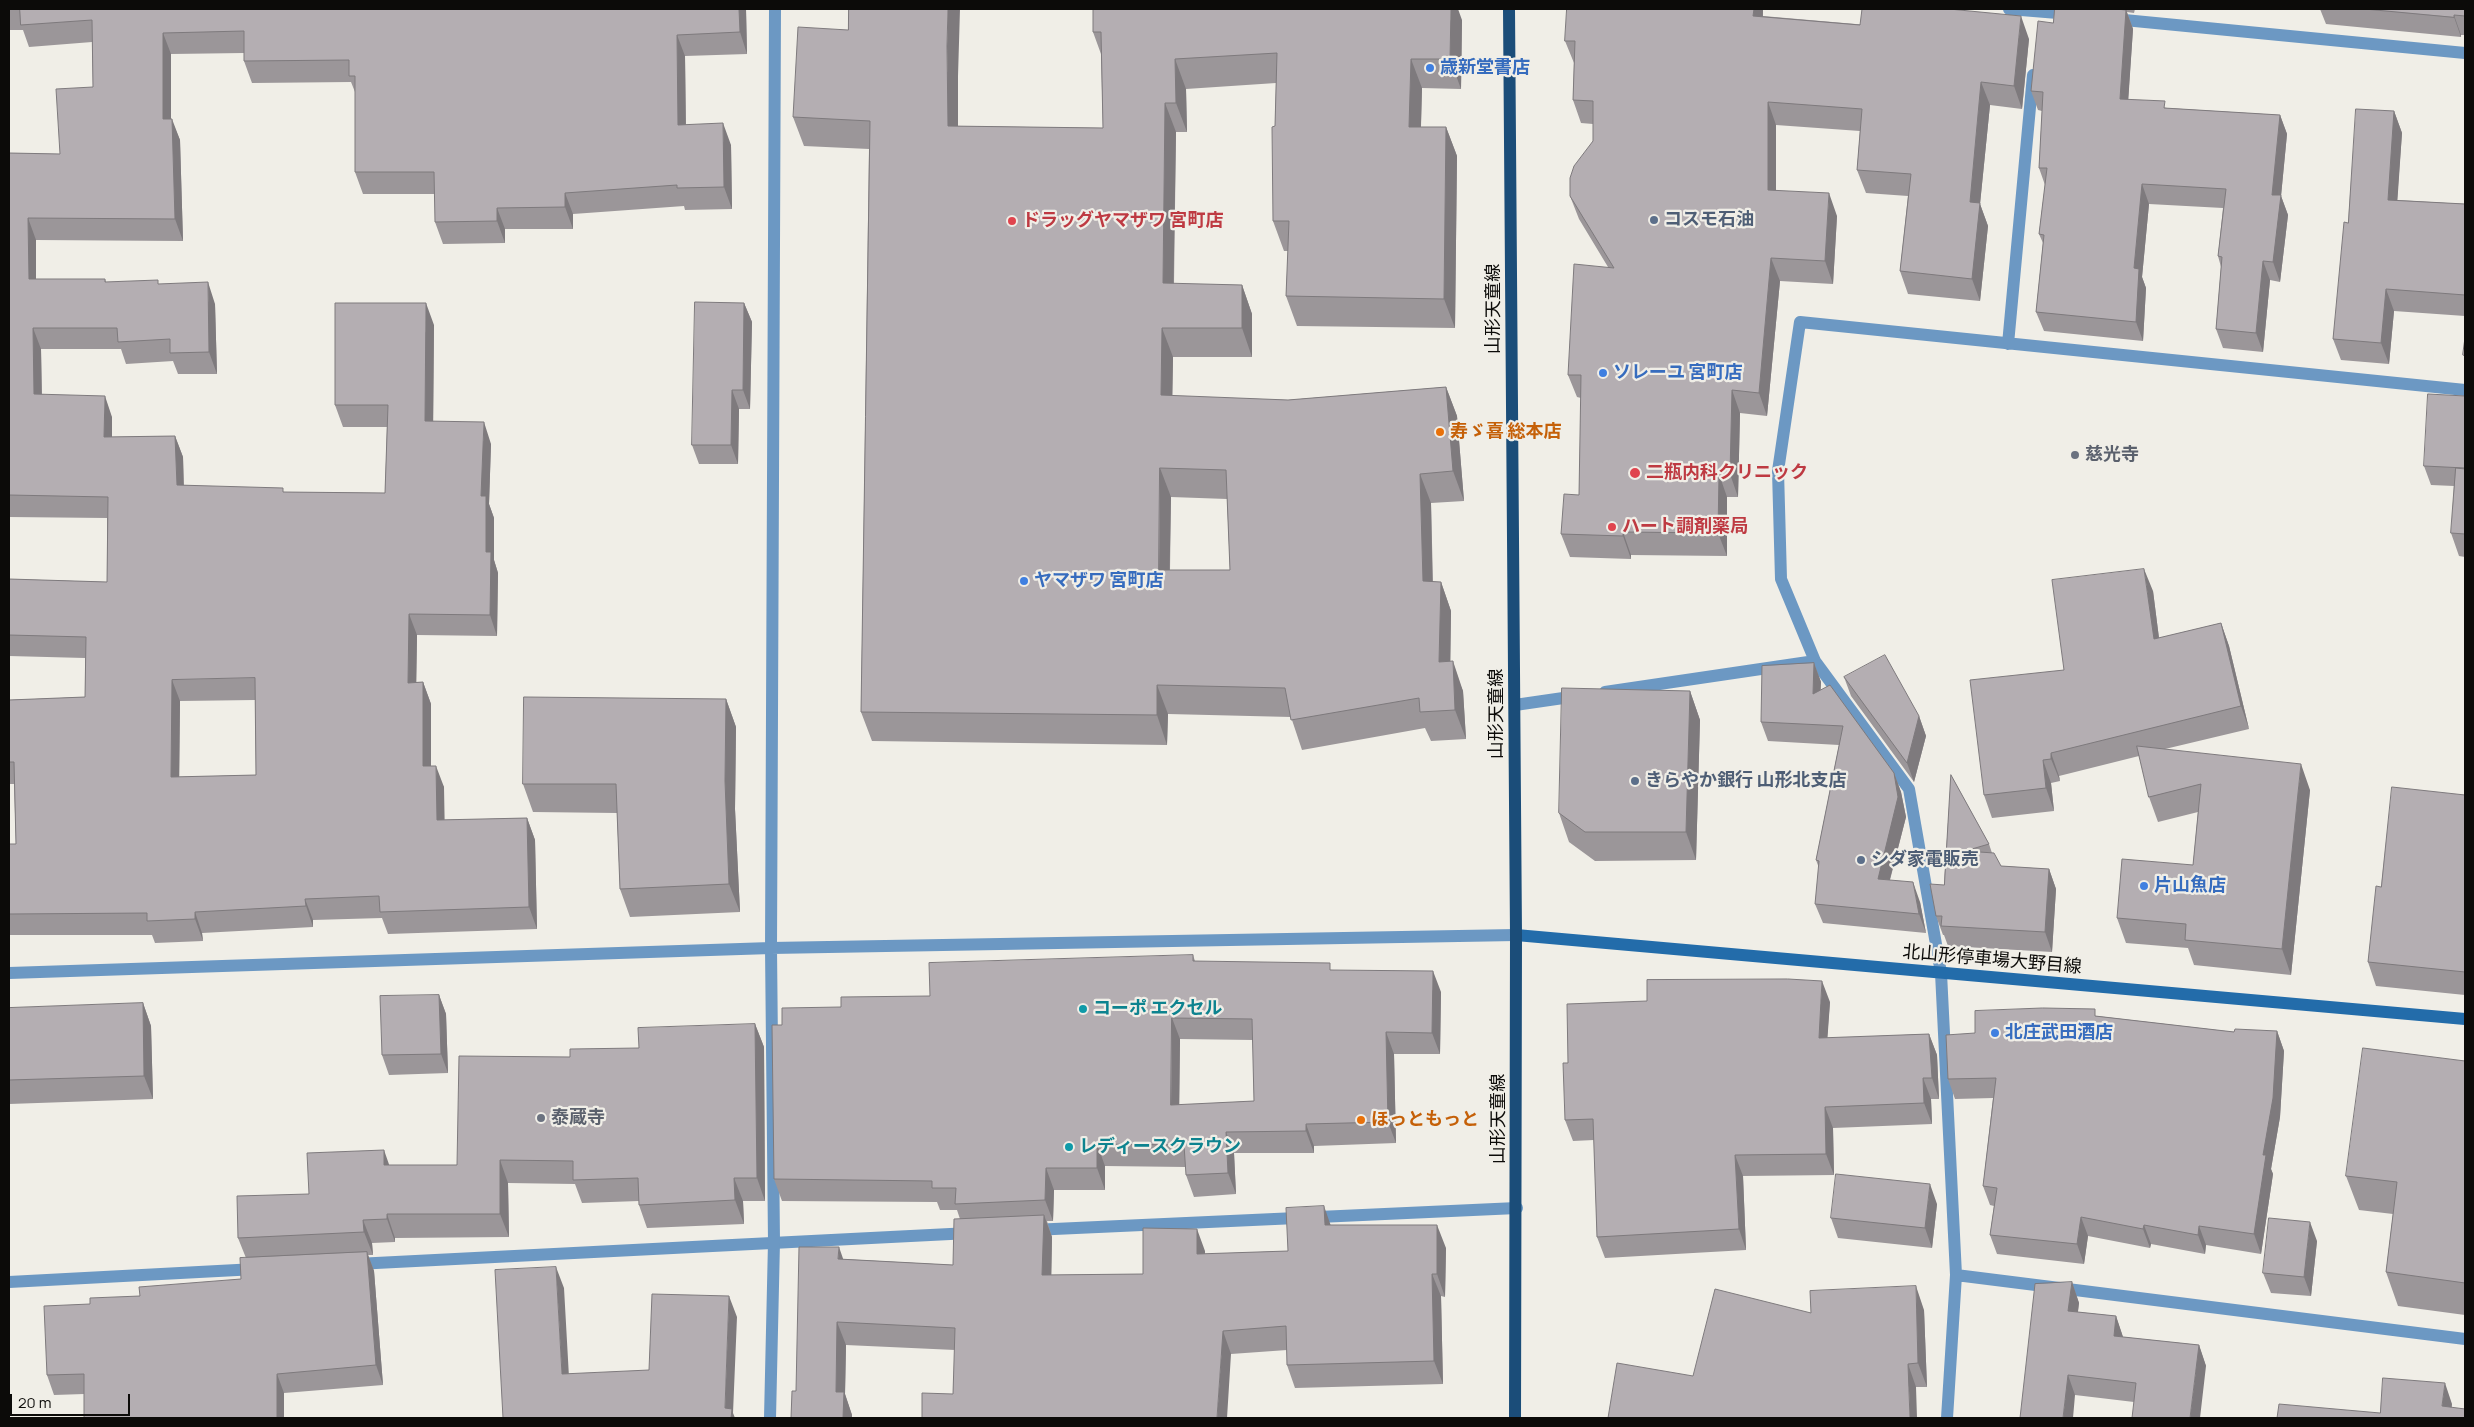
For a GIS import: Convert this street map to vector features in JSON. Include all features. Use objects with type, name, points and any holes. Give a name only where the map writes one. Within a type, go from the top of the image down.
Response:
[{"type":"main road","name":"山形天童線","points":[[1509,9],[1516,935],[1517,1208],[1515,1418]]},
{"type":"main road","name":"北山形停車場大野目線","points":[[1516,935],[2465,1019]]},
{"type":"street","points":[[770,1418],[774,1242],[771,948],[775,9]]},
{"type":"street","points":[[2009,9],[2039,14],[2079,15]]},
{"type":"street","points":[[2099,17],[2465,53]]},
{"type":"street","points":[[2008,344],[2034,60]]},
{"type":"street","points":[[1947,1418],[1956,1275],[1941,972],[1909,789],[1815,661],[1781,580],[1778,472],[1800,322],[2465,390]]},
{"type":"street","points":[[1515,705],[1815,661]]},
{"type":"street","points":[[9,974],[771,948],[1516,935]]},
{"type":"street","points":[[1021,1230],[1517,1208]]},
{"type":"street","points":[[346,1264],[982,1232]]},
{"type":"street","points":[[9,1282],[267,1268]]},
{"type":"street","points":[[1956,1275],[2465,1339]]},
{"type":"building","points":[[20,9],[739,9],[740,32],[677,35],[678,125],[723,123],[724,187],[677,188],[677,185],[565,193],[565,207],[497,208],[497,221],[435,222],[434,172],[355,172],[355,76],[349,76],[349,60],[244,61],[244,31],[163,33],[163,119],[172,119],[175,219],[28,218],[29,279],[105,279],[105,282],[158,280],[158,284],[208,282],[209,352],[170,353],[170,339],[118,342],[117,328],[33,328],[34,394],[105,396],[104,437],[175,436],[177,485],[283,488],[283,492],[385,493],[388,405],[335,405],[335,303],[426,303],[425,421],[484,422],[481,496],[486,496],[486,552],[491,552],[490,615],[409,614],[408,683],[423,682],[423,766],[436,766],[437,820],[527,818],[529,907],[380,912],[379,896],[305,899],[306,906],[195,912],[195,919],[147,921],[147,913],[9,914],[9,844],[16,844],[14,762],[9,762],[9,700],[85,697],[86,637],[9,635],[9,579],[107,582],[108,497],[9,495],[9,153],[60,154],[56,89],[93,87],[92,20],[21,25]],"holes":[[[255,678],[256,775],[171,777],[172,680]]]},
{"type":"building","points":[[849,9],[948,9],[948,126],[1103,128],[1101,32],[1093,32],[1093,9],[1451,9],[1450,59],[1411,59],[1409,127],[1446,127],[1444,299],[1286,296],[1289,221],[1273,221],[1272,127],[1275,126],[1277,53],[1175,59],[1176,103],[1165,103],[1163,283],[1242,285],[1242,328],[1162,328],[1161,395],[1288,400],[1446,387],[1453,471],[1420,474],[1423,581],[1441,582],[1439,662],[1453,661],[1455,710],[1420,712],[1419,698],[1291,720],[1285,688],[1157,685],[1157,715],[861,712],[870,121],[793,117],[798,27],[848,30]],"holes":[[[1160,468],[1226,470],[1230,570],[1159,570]]]},
{"type":"building","points":[[1567,9],[1754,9],[1753,16],[1860,25],[1862,9],[1949,9],[2021,16],[2014,86],[1981,82],[1970,202],[1980,203],[1972,279],[1900,271],[1911,174],[1857,170],[1862,109],[1768,102],[1768,190],[1829,193],[1825,261],[1771,258],[1759,393],[1732,390],[1730,474],[1719,474],[1718,533],[1623,532],[1623,536],[1561,534],[1564,494],[1579,495],[1581,375],[1568,375],[1574,264],[1614,268],[1570,196],[1570,178],[1574,166],[1593,141],[1593,101],[1573,100],[1575,41],[1565,41]]},
{"type":"building","points":[[2055,9],[2126,10],[2120,99],[2165,101],[2164,108],[2280,115],[2272,195],[2281,195],[2273,262],[2263,261],[2256,333],[2216,329],[2222,257],[2218,256],[2226,189],[2142,184],[2134,268],[2139,269],[2136,322],[2036,312],[2044,235],[2039,234],[2047,168],[2039,168],[2043,92],[2031,91],[2038,21],[2053,23]]},
{"type":"building","points":[[2365,9],[2465,9],[2465,16],[2454,15],[2454,17]]},
{"type":"building","points":[[2356,109],[2394,111],[2388,200],[2465,204],[2465,295],[2386,289],[2381,343],[2333,339],[2344,222],[2348,223]]},
{"type":"building","points":[[695,302],[744,303],[743,390],[732,390],[731,445],[692,445]]},
{"type":"building","points":[[2465,338],[2465,356],[2463,355]]},
{"type":"building","points":[[2428,394],[2465,396],[2465,468],[2424,466]]},
{"type":"building","points":[[2456,468],[2465,469],[2465,534],[2451,533]]},
{"type":"building","points":[[2144,569],[2154,639],[2221,623],[2241,706],[2051,753],[2051,759],[2043,760],[2046,788],[1984,795],[1970,680],[2064,670],[2052,580]]},
{"type":"building","points":[[1885,655],[1919,716],[1907,763],[1844,677]]},
{"type":"building","points":[[1814,663],[1813,694],[1830,685],[1894,773],[1898,797],[1878,879],[1913,882],[1919,914],[1815,904],[1819,861],[1816,860],[1843,726],[1761,722],[1762,666]]},
{"type":"building","name":"きらやか銀行 山形北支店","points":[[1562,688],[1690,691],[1686,832],[1585,832],[1559,813]]},
{"type":"building","points":[[524,697],[726,699],[725,781],[729,884],[620,889],[616,784],[523,784]]},
{"type":"building","points":[[2137,746],[2301,764],[2282,949],[2185,940],[2186,924],[2117,918],[2122,859],[2193,865],[2201,784],[2149,797]]},
{"type":"building","points":[[1951,775],[1989,844],[1965,851],[1994,853],[2001,866],[2049,869],[2045,932],[1941,926],[1942,916],[1936,916],[1930,884],[1944,885]]},
{"type":"building","points":[[2392,787],[2465,795],[2465,972],[2368,962],[2376,886],[2381,887]]},
{"type":"building","points":[[1193,955],[1193,961],[1330,963],[1330,970],[1433,971],[1432,1033],[1386,1032],[1388,1122],[1306,1124],[1306,1131],[1226,1132],[1228,1173],[1186,1175],[1184,1145],[1097,1144],[1097,1168],[1046,1168],[1045,1200],[955,1204],[956,1188],[932,1188],[932,1181],[774,1179],[772,1025],[782,1025],[782,1008],[841,1007],[841,997],[930,996],[929,963]],"holes":[[[1172,1018],[1252,1019],[1254,1101],[1171,1105]]]},
{"type":"building","points":[[1788,979],[1822,981],[1819,1038],[1929,1034],[1932,1078],[1923,1078],[1924,1103],[1825,1107],[1826,1154],[1735,1155],[1739,1229],[1597,1237],[1593,1119],[1565,1120],[1563,1063],[1568,1063],[1567,1004],[1647,1001],[1647,980]]},
{"type":"building","points":[[439,995],[441,1054],[382,1055],[380,996]]},
{"type":"building","points":[[143,1003],[144,1076],[9,1080],[9,1008]]},
{"type":"building","points":[[2043,1008],[2095,1009],[2095,1016],[2234,1032],[2235,1029],[2277,1031],[2273,1098],[2263,1155],[2266,1155],[2254,1234],[2199,1226],[2198,1235],[2144,1225],[2143,1229],[2081,1217],[2077,1244],[1990,1235],[1997,1188],[1983,1186],[1996,1078],[1948,1079],[1946,1035],[1975,1033],[1975,1011]]},
{"type":"building","points":[[755,1024],[757,1178],[734,1178],[735,1200],[639,1205],[638,1178],[573,1180],[573,1161],[500,1160],[500,1214],[387,1214],[387,1219],[363,1220],[364,1232],[238,1238],[237,1196],[309,1194],[307,1153],[384,1150],[384,1165],[457,1165],[459,1056],[570,1057],[570,1049],[639,1048],[638,1028]]},
{"type":"building","points":[[2363,1048],[2465,1061],[2465,1283],[2386,1272],[2397,1182],[2346,1176]]},
{"type":"building","points":[[1836,1174],[1930,1184],[1925,1228],[1831,1218]]},
{"type":"building","points":[[1324,1206],[1325,1225],[1437,1225],[1437,1274],[1432,1274],[1434,1361],[1287,1365],[1286,1326],[1223,1331],[1217,1418],[922,1418],[922,1393],[953,1394],[955,1328],[837,1322],[836,1392],[844,1392],[843,1418],[791,1418],[792,1391],[796,1391],[799,1247],[839,1247],[838,1259],[953,1265],[954,1219],[1044,1215],[1042,1275],[1143,1274],[1143,1228],[1197,1229],[1197,1254],[1288,1251],[1286,1208]]},
{"type":"building","points":[[2269,1218],[2310,1222],[2304,1277],[2263,1273]]},
{"type":"building","points":[[367,1252],[376,1365],[277,1374],[277,1418],[84,1418],[84,1374],[47,1375],[44,1306],[90,1304],[90,1298],[140,1296],[139,1287],[241,1279],[240,1258]]},
{"type":"building","points":[[556,1267],[562,1374],[649,1370],[652,1294],[729,1296],[725,1408],[732,1409],[731,1418],[503,1418],[495,1270]]},
{"type":"building","points":[[2072,1282],[2068,1311],[2116,1316],[2114,1336],[2199,1345],[2190,1418],[2132,1418],[2136,1383],[2068,1375],[2063,1418],[2020,1418],[2035,1284]]},
{"type":"building","points":[[1916,1286],[1918,1363],[1908,1364],[1910,1418],[1608,1418],[1617,1363],[1693,1376],[1715,1289],[1811,1313],[1810,1291]]},
{"type":"building","points":[[2383,1378],[2445,1383],[2442,1406],[2465,1409],[2465,1418],[2277,1418],[2279,1404],[2380,1413]]},
{"type":"place","name":"歳新堂書店","points":[[1430,68]]},
{"type":"place","name":"コスモ石油","points":[[1654,220]]},
{"type":"place","name":"ドラッグヤマザワ 宮町店","points":[[1012,221]]},
{"type":"place","name":"ソレーユ 宮町店","points":[[1603,373]]},
{"type":"place","name":"寿ゞ喜 総本店","points":[[1440,432]]},
{"type":"place","name":"慈光寺","points":[[2075,455]]},
{"type":"place","name":"二瓶内科クリニック","points":[[1635,473]]},
{"type":"place","name":"ハート調剤薬局","points":[[1612,527]]},
{"type":"place","name":"ヤマザワ 宮町店","points":[[1024,581]]},
{"type":"place","name":"きらやか銀行 山形北支店","points":[[1635,781]]},
{"type":"place","name":"シダ家電販売","points":[[1861,860]]},
{"type":"place","name":"片山魚店","points":[[2144,886]]},
{"type":"place","name":"コーポ エクセル","points":[[1083,1009]]},
{"type":"place","name":"北庄武田酒店","points":[[1995,1033]]},
{"type":"place","name":"泰蔵寺","points":[[541,1118]]},
{"type":"place","name":"ほっともっと","points":[[1361,1120]]},
{"type":"place","name":"レディースクラウン","points":[[1069,1147]]}]
